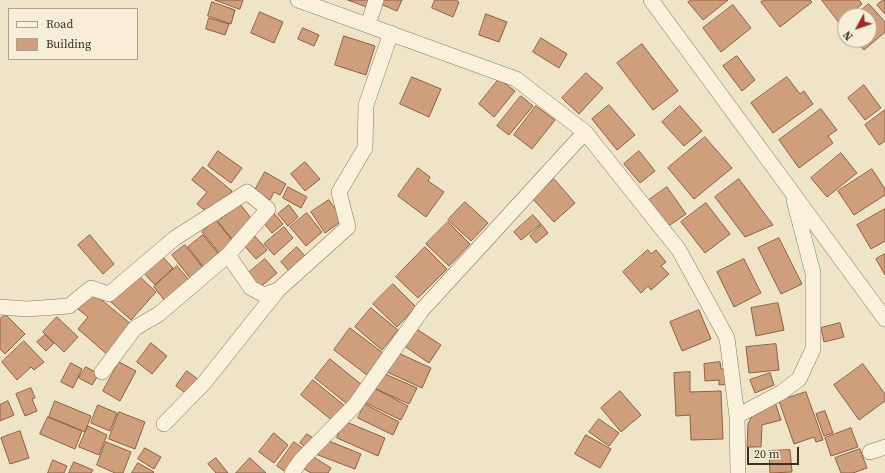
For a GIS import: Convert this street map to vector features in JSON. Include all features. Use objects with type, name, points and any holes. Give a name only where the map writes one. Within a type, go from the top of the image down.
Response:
[{"type":"street","points":[[298,0],[516,79],[586,132],[679,250],[727,338],[737,416],[738,473]]},
{"type":"street","points":[[368,25],[376,0]]},
{"type":"street","points":[[655,1],[792,192],[885,318]]},
{"type":"street","points":[[164,424],[204,383],[278,290],[348,227],[339,192],[365,148],[366,105],[391,33]]},
{"type":"street","points":[[292,473],[301,460],[355,405],[422,310],[586,132]]},
{"type":"street","points":[[0,307],[27,309],[69,306],[91,288],[109,294],[175,238],[247,192],[268,209],[228,255],[159,314],[135,328],[102,372]]},
{"type":"street","points":[[737,416],[782,392],[800,379],[813,349],[814,273],[792,192]]},
{"type":"street","points":[[228,255],[251,288],[264,295],[278,290]]},
{"type":"street","points":[[870,452],[885,447]]},
{"type":"building","points":[[215,0],[243,0],[240,9]]},
{"type":"building","points":[[348,0],[370,0],[368,7]]},
{"type":"building","points":[[380,0],[402,0],[397,11],[378,3]]},
{"type":"building","points":[[435,0],[456,0],[459,2],[453,17],[432,8]]},
{"type":"building","points":[[692,0],[728,0],[703,20],[688,2]]},
{"type":"building","points":[[764,0],[810,0],[812,2],[780,27],[761,2]]},
{"type":"building","points":[[822,0],[859,0],[862,4],[857,8],[837,8],[837,19]]},
{"type":"building","points":[[885,0],[885,14],[877,5]]},
{"type":"building","points":[[212,2],[235,10],[231,24],[208,16]]},
{"type":"building","points":[[869,4],[873,8],[864,8]]},
{"type":"building","points":[[733,5],[751,28],[721,52],[703,28]]},
{"type":"building","points":[[260,12],[283,22],[274,43],[251,33]]},
{"type":"building","points":[[877,13],[885,22],[885,32],[877,39]]},
{"type":"building","points":[[486,14],[507,22],[499,42],[479,35]]},
{"type":"building","points":[[209,18],[229,24],[225,35],[206,29]]},
{"type":"building","points":[[303,28],[319,35],[314,46],[298,39]]},
{"type":"building","points":[[344,36],[375,46],[366,75],[335,65]]},
{"type":"building","points":[[541,38],[567,54],[559,68],[533,52]]},
{"type":"building","points":[[642,44],[678,91],[653,110],[617,63]]},
{"type":"building","points":[[737,56],[755,80],[742,91],[723,66]]},
{"type":"building","points":[[586,73],[603,88],[579,114],[562,98]]},
{"type":"building","points":[[412,77],[441,89],[429,117],[400,104]]},
{"type":"building","points":[[787,77],[800,94],[804,91],[813,104],[773,133],[751,103]]},
{"type":"building","points":[[499,79],[515,91],[494,117],[479,104]]},
{"type":"building","points":[[864,85],[881,108],[865,120],[848,98]]},
{"type":"building","points":[[521,96],[533,106],[509,135],[497,126]]},
{"type":"building","points":[[609,105],[635,135],[617,150],[592,119]]},
{"type":"building","points":[[536,106],[555,120],[532,149],[514,135]]},
{"type":"building","points":[[680,106],[702,131],[684,146],[662,122]]},
{"type":"building","points":[[821,109],[837,130],[828,136],[833,143],[799,168],[779,140]]},
{"type":"building","points":[[885,110],[885,141],[879,145],[865,125]]},
{"type":"building","points":[[705,137],[732,168],[694,199],[668,168]]},
{"type":"building","points":[[218,151],[242,168],[231,183],[208,166]]},
{"type":"building","points":[[639,151],[655,171],[640,183],[624,164]]},
{"type":"building","points":[[841,153],[857,173],[827,197],[811,178]]},
{"type":"building","points":[[305,162],[320,179],[305,191],[291,174]]},
{"type":"building","points":[[203,167],[232,191],[221,204],[209,214],[197,204],[207,192],[192,180]]},
{"type":"building","points":[[418,168],[430,177],[428,181],[444,192],[426,217],[398,196]]},
{"type":"building","points":[[872,169],[885,189],[885,195],[854,215],[838,191]]},
{"type":"building","points":[[265,172],[286,184],[280,195],[274,192],[270,200],[254,192]]},
{"type":"building","points":[[554,179],[575,203],[554,222],[532,198]]},
{"type":"building","points":[[739,179],[773,225],[745,237],[715,197]]},
{"type":"building","points":[[288,187],[307,197],[301,208],[283,198]]},
{"type":"building","points":[[667,187],[686,214],[667,227],[649,200]]},
{"type":"building","points":[[329,200],[343,220],[325,233],[311,212]]},
{"type":"building","points":[[465,202],[488,223],[471,241],[448,220]]},
{"type":"building","points":[[706,203],[730,234],[705,253],[681,222]]},
{"type":"building","points":[[240,204],[254,222],[232,239],[218,222]]},
{"type":"building","points":[[289,205],[298,217],[288,226],[278,214]]},
{"type":"building","points":[[885,209],[885,241],[871,249],[857,225]]},
{"type":"building","points":[[273,212],[283,224],[272,233],[262,221]]},
{"type":"building","points":[[307,213],[322,232],[306,246],[290,227]]},
{"type":"building","points":[[533,215],[541,224],[521,240],[514,232]]},
{"type":"building","points":[[216,220],[234,243],[220,254],[202,232]]},
{"type":"building","points":[[448,222],[470,244],[449,266],[426,244]]},
{"type":"building","points":[[542,225],[548,233],[536,243],[530,236]]},
{"type":"building","points":[[284,227],[293,238],[274,255],[264,244]]},
{"type":"building","points":[[253,234],[267,250],[256,259],[242,243]]},
{"type":"building","points":[[90,235],[114,264],[103,274],[78,245]]},
{"type":"building","points":[[203,235],[221,257],[205,269],[188,247]]},
{"type":"building","points":[[779,238],[802,284],[781,294],[758,248]]},
{"type":"building","points":[[185,245],[203,268],[190,278],[172,255]]},
{"type":"building","points":[[297,247],[305,256],[289,271],[281,262]]},
{"type":"building","points":[[425,247],[447,269],[418,298],[396,277]]},
{"type":"building","points":[[648,250],[651,254],[656,250],[666,262],[661,266],[669,274],[651,290],[648,286],[641,293],[623,272]]},
{"type":"building","points":[[159,253],[173,268],[155,285],[141,270]]},
{"type":"building","points":[[885,254],[885,275],[876,259]]},
{"type":"building","points":[[265,259],[277,273],[258,289],[246,275]]},
{"type":"building","points":[[744,259],[761,293],[734,307],[717,272]]},
{"type":"building","points":[[177,266],[189,280],[165,301],[154,287]]},
{"type":"building","points":[[137,274],[156,292],[131,320],[111,302]]},
{"type":"building","points":[[393,284],[416,307],[397,327],[373,304]]},
{"type":"building","points":[[92,292],[132,325],[108,355],[78,329],[88,317],[78,309]]},
{"type":"building","points":[[778,303],[784,330],[756,336],[751,308]]},
{"type":"building","points":[[371,308],[398,330],[382,350],[355,327]]},
{"type":"building","points":[[699,310],[711,339],[682,351],[670,322]]},
{"type":"building","points":[[5,314],[25,334],[5,354],[0,349],[0,319]]},
{"type":"building","points":[[57,317],[78,337],[64,352],[43,332]]},
{"type":"building","points":[[840,323],[844,337],[824,342],[821,328]]},
{"type":"building","points":[[412,326],[441,345],[429,363],[400,343]]},
{"type":"building","points":[[350,328],[383,353],[367,375],[334,350]]},
{"type":"building","points":[[45,335],[54,343],[46,351],[37,342]]},
{"type":"building","points":[[24,341],[44,362],[34,370],[31,367],[17,380],[2,362]]},
{"type":"building","points":[[151,343],[167,356],[152,374],[137,362]]},
{"type":"building","points":[[776,344],[779,370],[749,373],[746,347]]},
{"type":"building","points":[[396,352],[431,368],[422,388],[387,372]]},
{"type":"building","points":[[330,359],[362,385],[347,404],[315,378]]},
{"type":"building","points":[[119,362],[136,371],[120,401],[103,391]]},
{"type":"building","points":[[720,362],[721,369],[729,369],[731,384],[719,385],[719,380],[705,381],[704,364]]},
{"type":"building","points":[[71,363],[82,369],[73,388],[61,382]]},
{"type":"building","points":[[863,364],[885,394],[885,401],[859,420],[834,385]]},
{"type":"building","points":[[86,367],[99,374],[92,385],[79,378]]},
{"type":"building","points":[[187,371],[199,380],[188,395],[176,386]]},
{"type":"building","points":[[690,372],[690,392],[721,391],[723,439],[691,440],[690,415],[676,416],[674,373]]},
{"type":"building","points":[[383,373],[417,388],[409,404],[376,389]]},
{"type":"building","points":[[770,373],[774,385],[755,393],[750,380]]},
{"type":"building","points":[[313,380],[346,407],[334,422],[301,395]]},
{"type":"building","points":[[31,388],[35,398],[32,399],[37,411],[25,416],[16,394]]},
{"type":"building","points":[[374,388],[408,406],[401,420],[366,403]]},
{"type":"building","points":[[620,391],[641,415],[621,432],[601,408]]},
{"type":"building","points":[[806,392],[823,440],[816,442],[814,437],[794,444],[779,401]]},
{"type":"building","points":[[8,401],[14,415],[0,421],[0,405]]},
{"type":"building","points":[[55,401],[91,416],[85,432],[49,417]]},
{"type":"building","points":[[775,402],[781,420],[762,425],[761,447],[747,447],[748,424],[752,416]]},
{"type":"building","points":[[365,404],[399,422],[393,435],[358,418]]},
{"type":"building","points":[[98,405],[117,413],[110,431],[91,423]]},
{"type":"building","points":[[825,411],[833,433],[824,436],[816,414]]},
{"type":"building","points":[[119,412],[145,422],[135,449],[109,439]]},
{"type":"building","points":[[48,417],[82,431],[75,449],[40,434]]},
{"type":"building","points":[[599,419],[619,433],[609,446],[589,432]]},
{"type":"building","points":[[344,421],[385,438],[378,456],[337,438]]},
{"type":"building","points":[[88,426],[107,435],[99,455],[79,447]]},
{"type":"building","points":[[851,428],[858,447],[831,456],[825,438]]},
{"type":"building","points":[[20,431],[29,458],[10,464],[1,438]]},
{"type":"building","points":[[274,433],[288,445],[274,463],[259,452]]},
{"type":"building","points":[[307,434],[316,440],[310,450],[300,443]]},
{"type":"building","points":[[586,435],[611,449],[600,468],[575,454]]},
{"type":"building","points":[[324,439],[361,454],[355,469],[318,455]]},
{"type":"building","points":[[106,442],[131,452],[123,473],[115,473],[97,465]]},
{"type":"building","points":[[294,442],[307,451],[287,473],[277,466]]},
{"type":"building","points":[[145,448],[161,457],[154,469],[138,459]]},
{"type":"building","points":[[860,449],[867,468],[853,473],[841,473],[835,458]]},
{"type":"building","points":[[790,450],[792,472],[770,473],[769,451]]},
{"type":"building","points":[[309,454],[331,468],[328,473],[311,473],[301,467]]},
{"type":"building","points":[[216,458],[228,473],[216,473],[208,464]]},
{"type":"building","points":[[250,458],[266,473],[236,473]]},
{"type":"building","points":[[53,460],[67,466],[64,473],[48,473]]},
{"type":"building","points":[[74,462],[93,470],[91,473],[69,473]]},
{"type":"building","points":[[138,463],[154,472],[132,473]]}]
